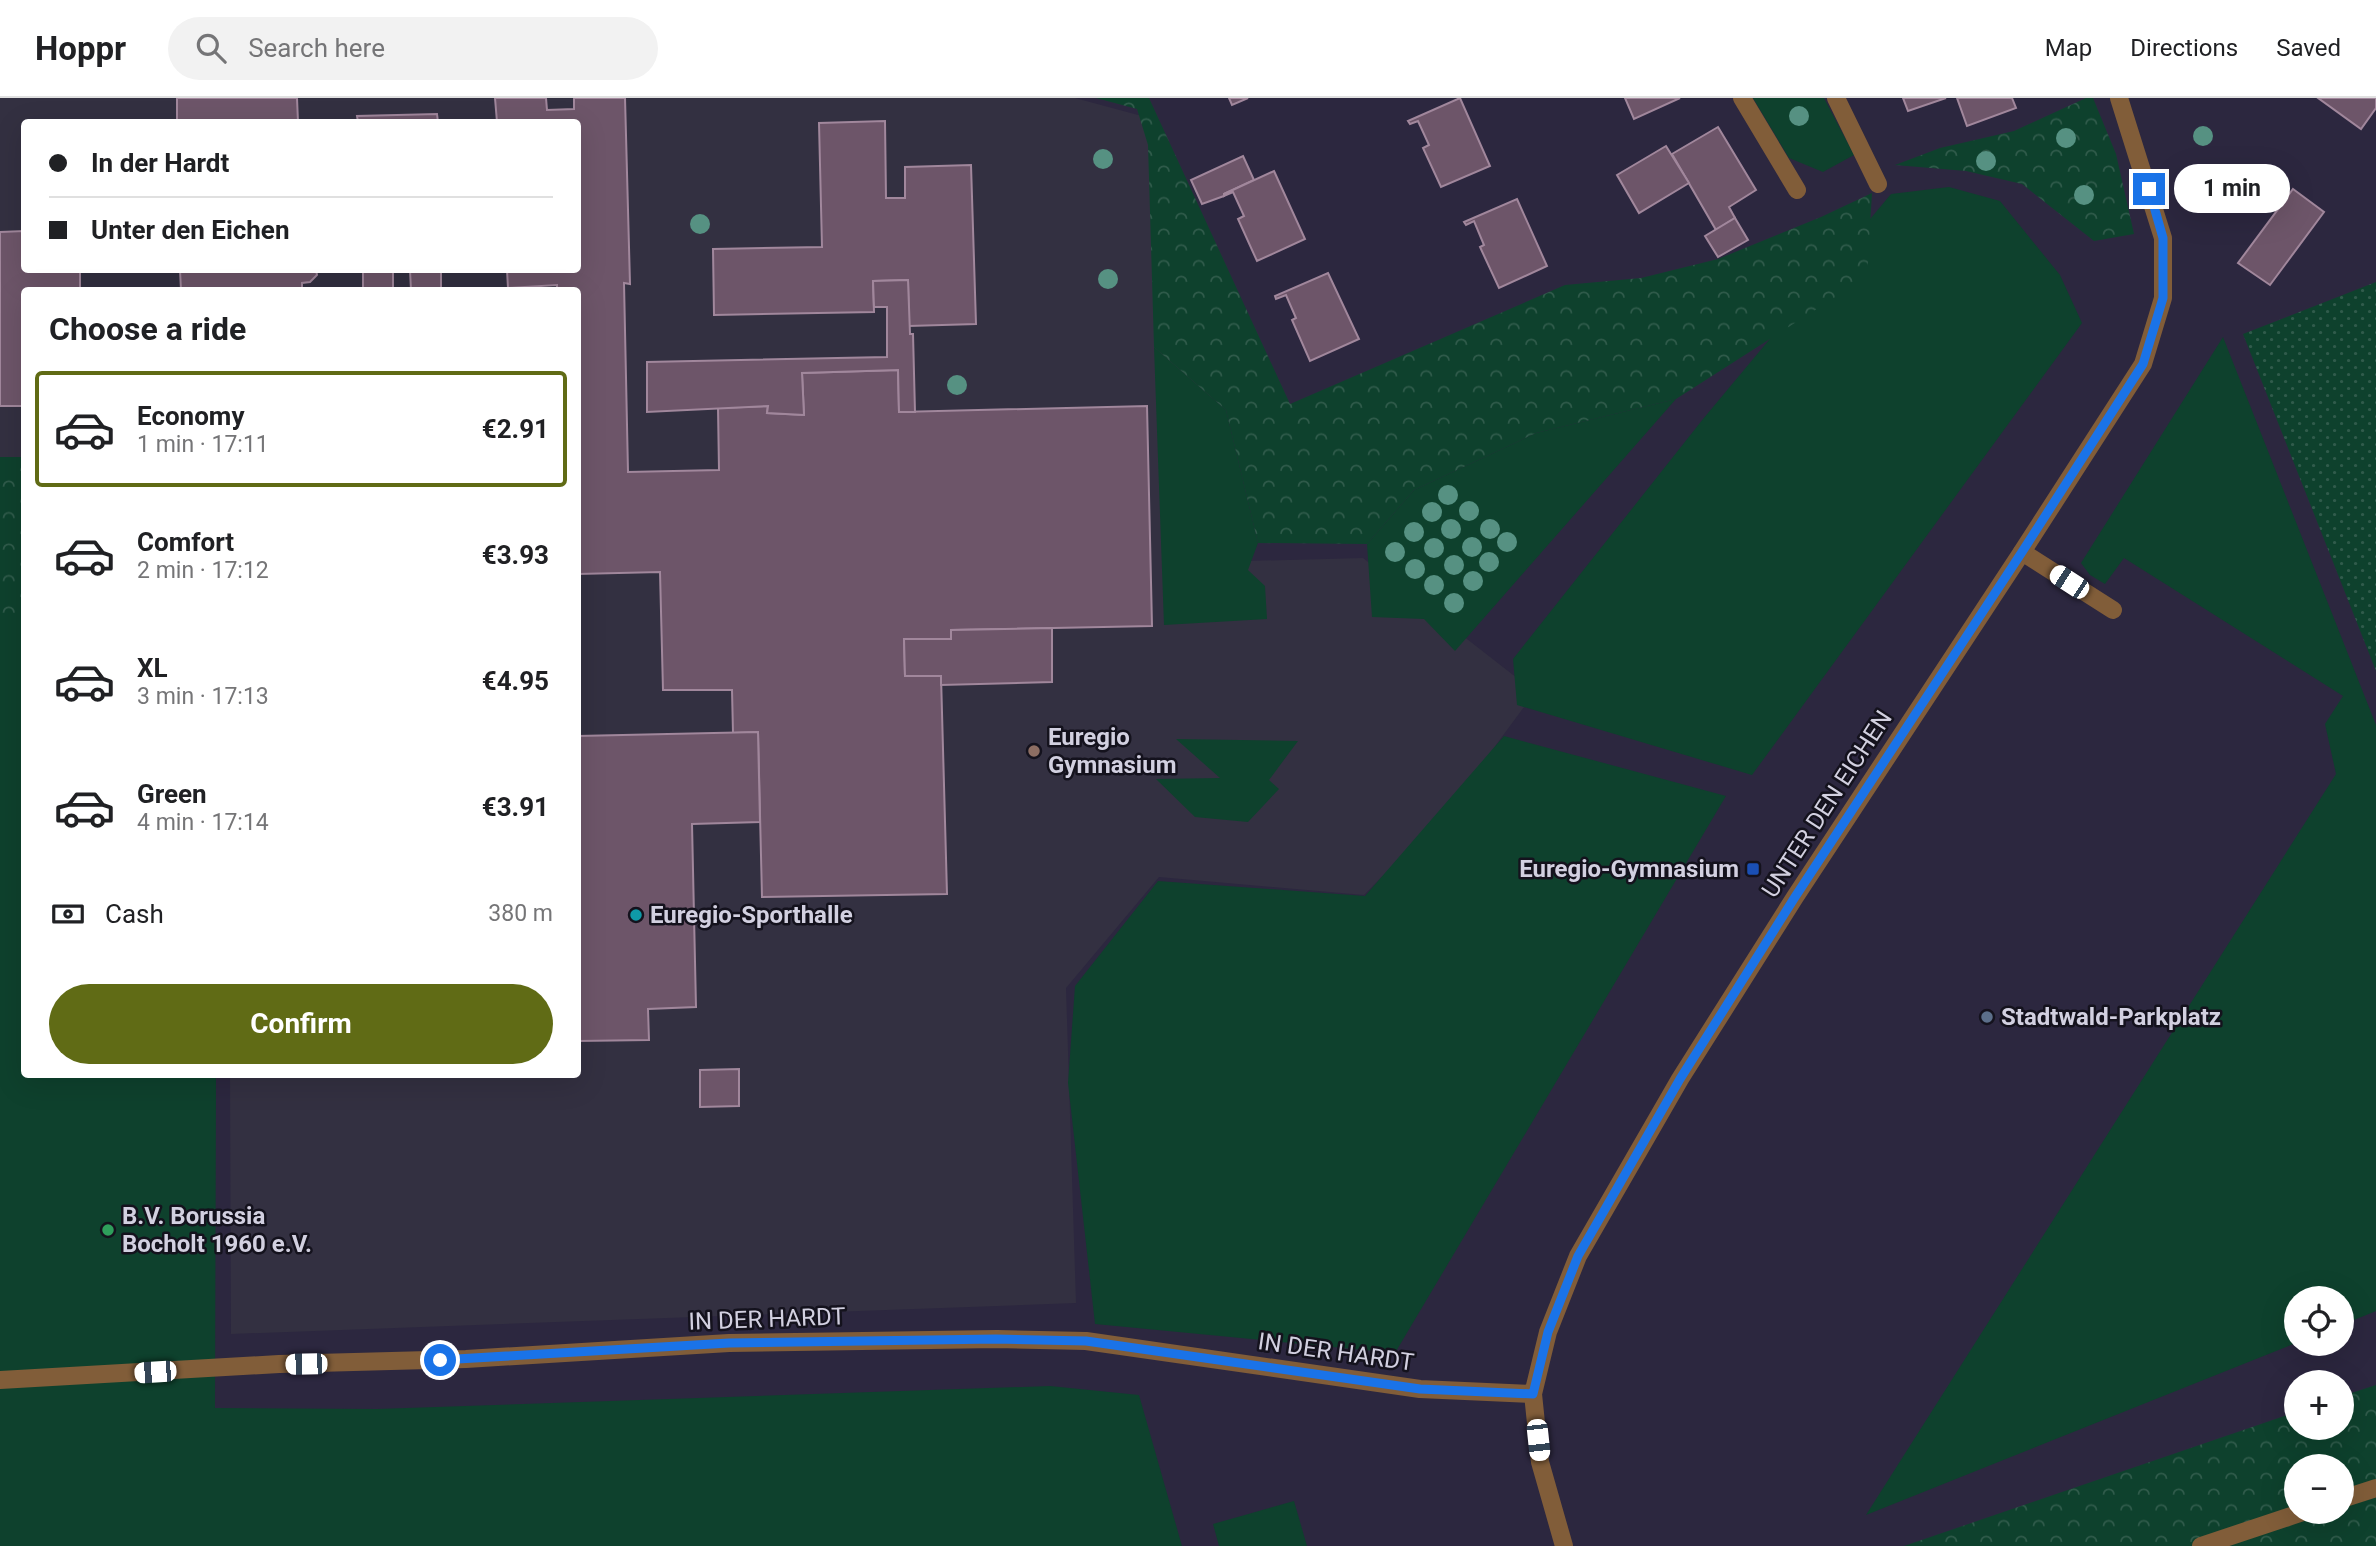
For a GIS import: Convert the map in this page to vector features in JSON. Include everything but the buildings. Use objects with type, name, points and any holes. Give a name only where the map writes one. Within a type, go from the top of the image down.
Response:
[{"type":"street","points":[[1742,98],[1797,190]]},
{"type":"street","points":[[1836,98],[1878,184]]},
{"type":"street","name":"UNTER DEN EICHEN","points":[[1564,1546],[1540,1462],[1533,1394],[1548,1332],[1578,1256],[1673,1091],[1795,897],[2143,364],[2163,298],[2163,238],[2119,98]]},
{"type":"street","points":[[2022,552],[2113,610]]},
{"type":"street","name":"IN DER HARDT","points":[[0,1380],[279,1364],[466,1359],[729,1343],[996,1339],[1086,1341],[1420,1389],[1533,1394]]},
{"type":"street","points":[[2354,1495],[2376,1488]]},
{"type":"street","points":[[2201,1546],[2284,1518]]},
{"type":"shaded area","name":"Euregio Gymnasium","points":[[0,98],[1075,98],[1153,119],[1246,561],[1363,558],[1535,692],[1448,810],[1364,895],[1159,877],[1066,988],[1076,1303],[231,1334],[230,1078],[581,1078],[581,287],[21,287],[21,553],[0,553]]},
{"type":"green space","points":[[1096,98],[1149,98],[1290,404],[1565,285],[1641,278],[1718,259],[1872,193],[1867,277],[1676,399],[1536,433],[1414,490],[1367,544],[1258,543],[1226,410],[1154,347],[1148,145],[1137,109]]},
{"type":"green space","points":[[1753,98],[1824,98],[1854,155],[1823,172],[1789,158]]},
{"type":"green space","points":[[2086,98],[2093,98],[2116,154],[2134,234],[2094,241],[2022,184],[1966,171],[1895,165],[1940,148],[2014,131]]},
{"type":"green space","points":[[1949,187],[2000,201],[2060,275],[2082,323],[1752,775],[1517,705],[1513,659],[1703,419],[1891,194]]},
{"type":"green space","points":[[2376,282],[2376,671],[2243,334]]},
{"type":"green space","points":[[2223,337],[2376,725],[2376,1311],[2354,1320],[2354,1286],[2284,1286],[2284,1348],[1866,1515],[2336,774],[2325,724],[2343,696],[2124,558],[2105,584],[2090,575],[2081,563]]},
{"type":"green space","points":[[1154,347],[1226,410],[1258,543],[1248,570],[1265,586],[1267,619],[1164,625]]},
{"type":"green space","points":[[1676,399],[1455,651],[1424,619],[1372,617],[1367,544],[1414,490],[1536,433]]},
{"type":"green space","points":[[0,457],[21,457],[21,616],[0,616]]},
{"type":"green space","name":"B.V. Borussia Bocholt 1960 e.V.","points":[[0,616],[21,616],[21,1078],[216,1078],[215,1408],[377,1409],[1050,1386],[1139,1395],[1182,1546],[0,1546]]},
{"type":"green space","points":[[1504,736],[1726,796],[1395,1353],[1095,1324],[1068,1083],[1075,986],[1158,881],[1365,896]]},
{"type":"green space","points":[[1176,739],[1298,741],[1269,780],[1279,789],[1248,822],[1195,817],[1156,779],[1220,778]]},
{"type":"green space","points":[[2376,1385],[2376,1546],[1904,1546],[2284,1416],[2284,1440],[2354,1440],[2354,1392]]},
{"type":"green space","points":[[1294,1501],[1307,1546],[1219,1546],[1213,1524]]},
{"type":"place","name":"Euregio Gymnasium","points":[[1034,751]]},
{"type":"place","name":"Euregio-Gymnasium","points":[[1753,869]]},
{"type":"place","name":"Euregio-Sporthalle","points":[[636,915]]},
{"type":"place","name":"Stadtwald-Parkplatz","points":[[1987,1017]]},
{"type":"place","name":"B.V. Borussia Bocholt 1960 e.V.","points":[[108,1230]]},
{"type":"route","points":[[440,1360],[729,1343],[1063,1340],[1086,1341],[1420,1389],[1533,1394],[1548,1332],[1578,1256],[1680,1079],[1795,897],[2143,364],[2163,298],[2163,238],[2149,189]]}]
